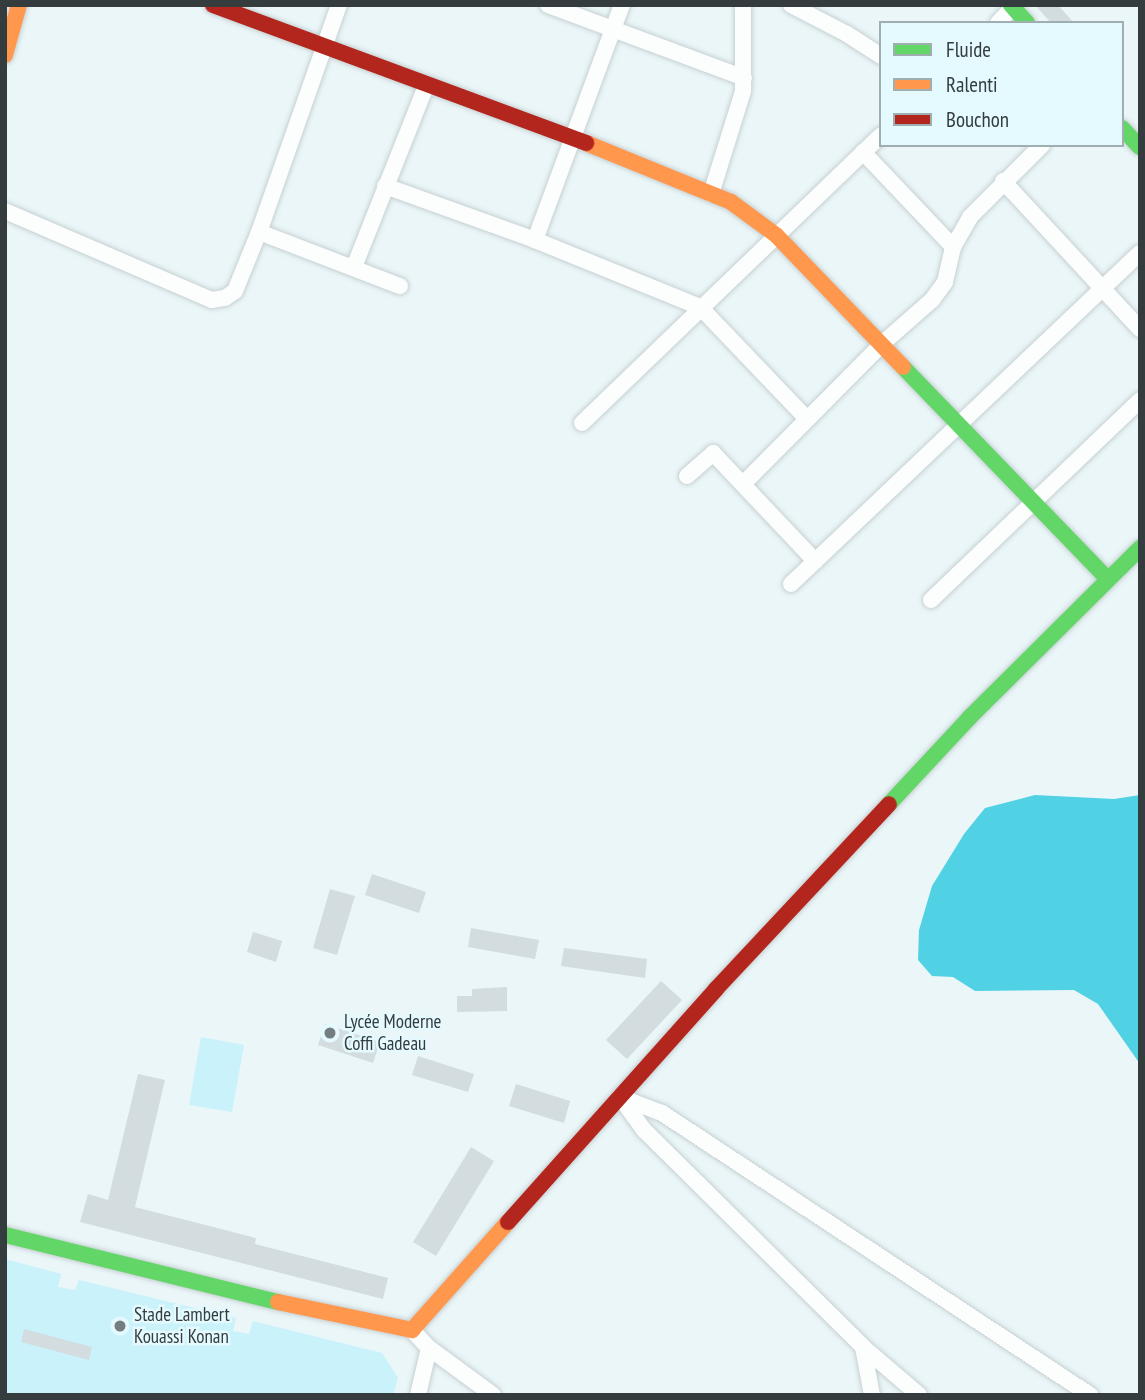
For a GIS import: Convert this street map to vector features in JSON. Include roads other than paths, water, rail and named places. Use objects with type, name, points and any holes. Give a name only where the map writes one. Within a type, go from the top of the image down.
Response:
[{"type":"street","points":[[5,55],[19,5]]},
{"type":"street","points":[[214,5],[572,137],[731,202],[776,234],[961,423],[1108,579]]},
{"type":"street","points":[[5,211],[212,300],[225,298],[235,290],[259,232],[339,5]]},
{"type":"street","points":[[548,5],[744,78]]},
{"type":"street","points":[[535,240],[622,5]]},
{"type":"street","points":[[711,194],[743,92],[743,5]]},
{"type":"street","points":[[792,5],[847,34],[879,55]]},
{"type":"street","points":[[1001,21],[1013,6],[1025,21]]},
{"type":"street","points":[[354,267],[427,84]]},
{"type":"street","points":[[1124,130],[1140,147]]},
{"type":"street","points":[[582,423],[879,137]]},
{"type":"street","points":[[743,484],[883,344],[932,300],[945,282],[953,247],[970,217],[1040,147]]},
{"type":"street","points":[[863,152],[953,247]]},
{"type":"street","points":[[1003,181],[1140,329]]},
{"type":"street","points":[[385,186],[535,240],[700,307],[807,419]]},
{"type":"street","points":[[259,232],[400,286]]},
{"type":"street","points":[[792,584],[1140,253]]},
{"type":"street","points":[[930,600],[1140,400]]},
{"type":"street","points":[[687,476],[713,453],[815,561]]},
{"type":"street","points":[[412,1330],[620,1097],[960,727],[1140,548]]},
{"type":"street","points":[[620,1097],[644,1130],[863,1347],[919,1395]]},
{"type":"street","points":[[620,1097],[663,1113],[1090,1395]]},
{"type":"street","points":[[5,1235],[283,1303],[412,1330],[429,1349],[493,1395]]},
{"type":"street","points":[[863,1347],[872,1395]]},
{"type":"street","points":[[418,1395],[429,1349]]},
{"type":"water","points":[[1035,795],[1114,799],[1140,795],[1140,1064],[1098,1004],[1074,990],[975,991],[953,977],[932,976],[918,960],[919,930],[932,886],[964,834],[985,808]]},
{"type":"place","name":"Lycée Moderne Coffi Gadeau","points":[[330,1033]]},
{"type":"place","name":"Stade Lambert Kouassi Konan","points":[[120,1326]]}]
